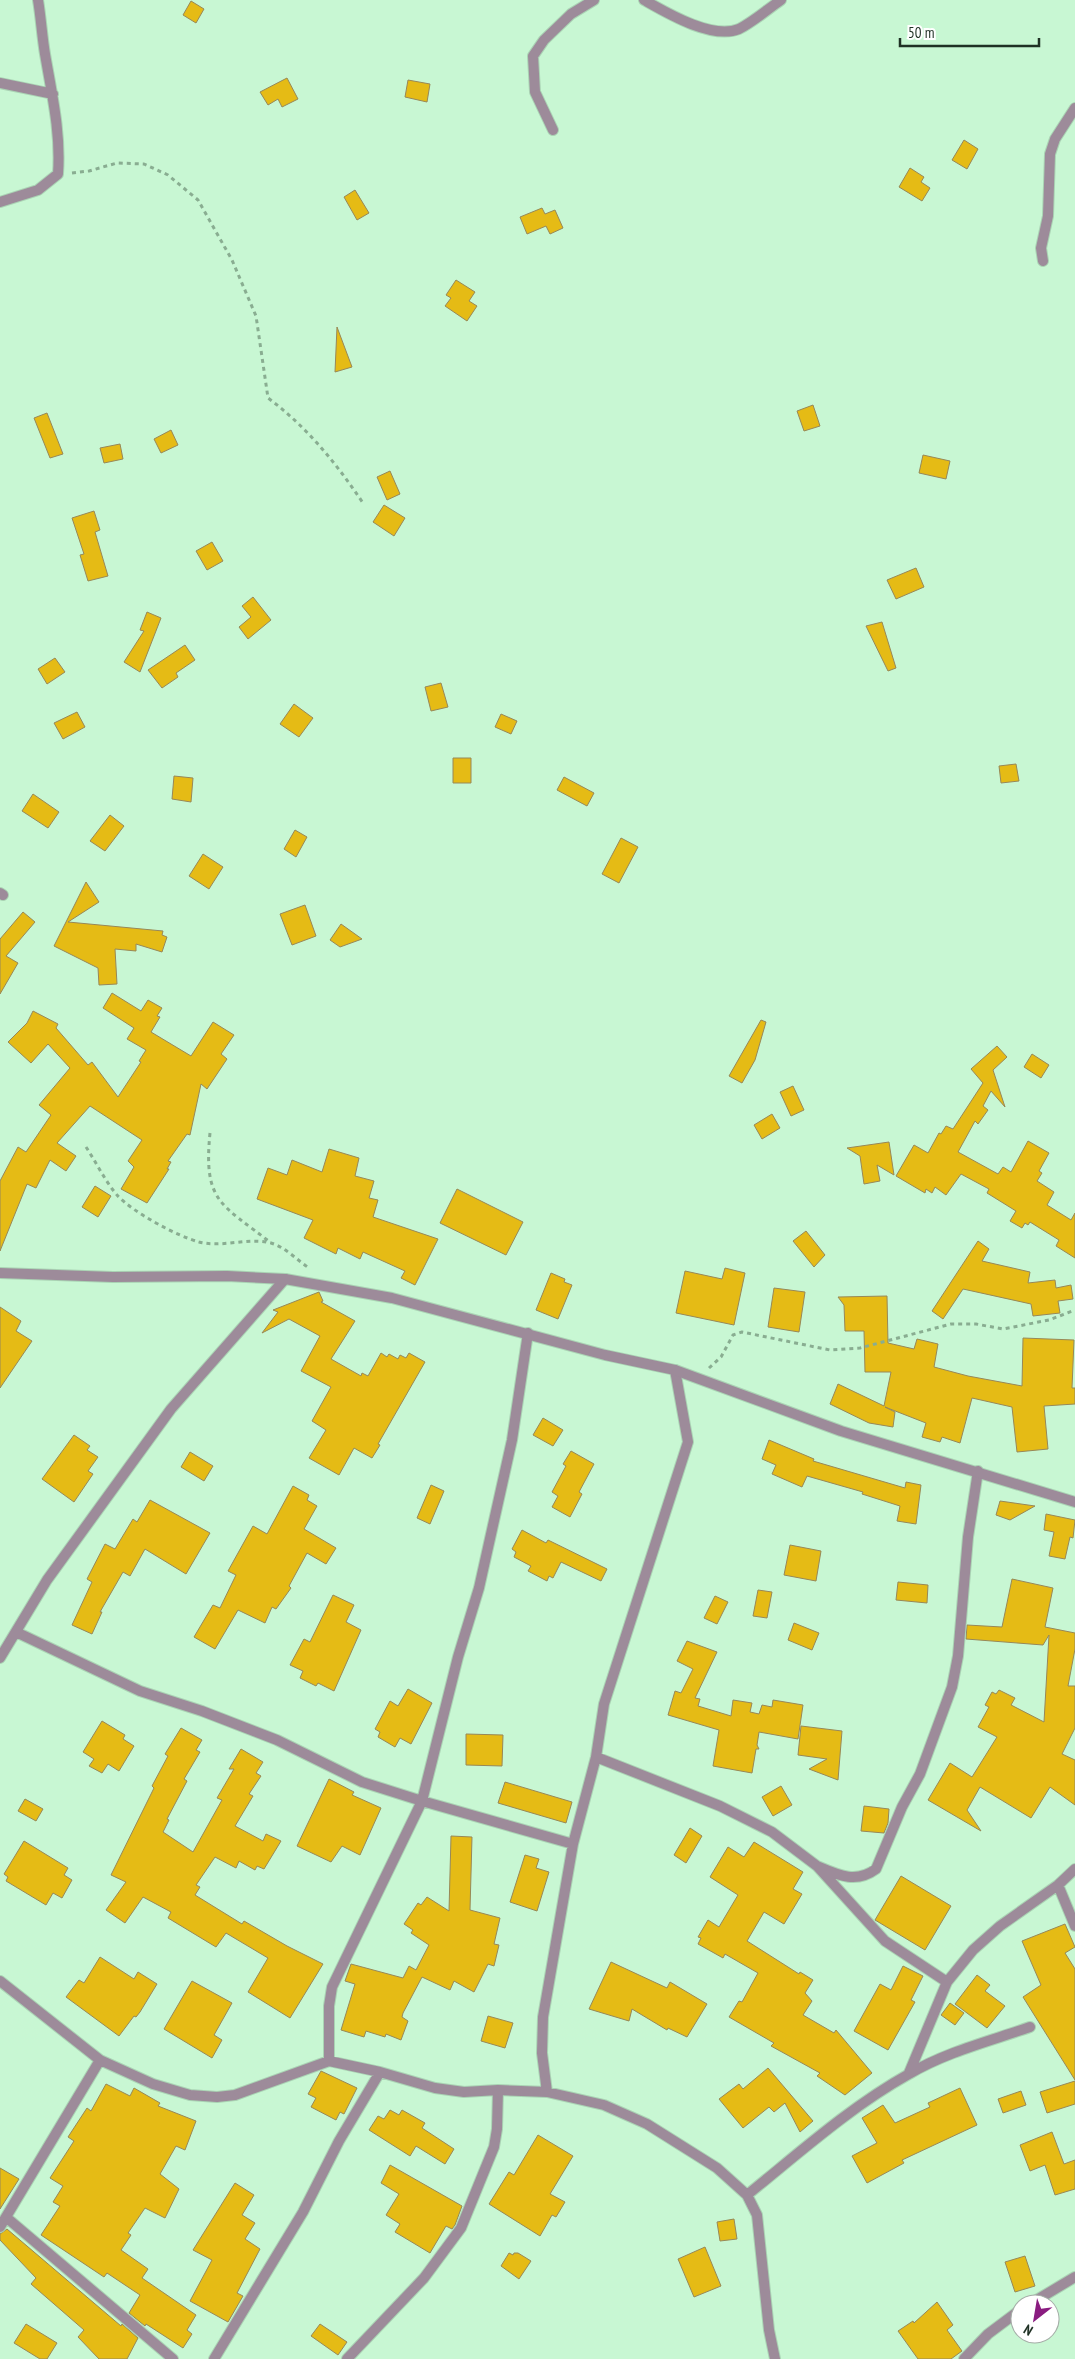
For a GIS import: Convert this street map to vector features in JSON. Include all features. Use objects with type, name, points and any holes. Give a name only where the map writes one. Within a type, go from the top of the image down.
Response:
[{"type":"street","points":[[0,202],[38,190],[58,174],[60,150],[38,0]]},
{"type":"street","points":[[554,130],[535,92],[532,56],[544,40],[571,14],[594,0]]},
{"type":"street","points":[[644,0],[669,15],[717,32],[738,29],[781,0]]},
{"type":"street","points":[[0,83],[53,94]]},
{"type":"street","points":[[1043,261],[1041,248],[1048,216],[1050,154],[1055,139],[1075,108]]},
{"type":"street","points":[[0,1273],[95,1277],[227,1276],[286,1279],[392,1298],[605,1354],[676,1370],[841,1431],[978,1471],[1075,1502]]},
{"type":"street","points":[[0,1658],[46,1580],[171,1409],[286,1279]]},
{"type":"street","points":[[329,2061],[329,2006],[332,1987],[422,1802],[458,1657],[481,1579],[512,1440],[528,1333]]},
{"type":"street","points":[[547,2092],[542,2053],[543,2017],[573,1844],[596,1757],[604,1704],[688,1442],[676,1370]]},
{"type":"street","points":[[817,1866],[842,1877],[853,1878],[868,1876],[876,1869],[902,1807],[920,1774],[952,1687],[958,1656],[968,1536],[978,1471]]},
{"type":"street","points":[[16,1632],[140,1691],[202,1711],[277,1740],[362,1782],[422,1802],[573,1844]]},
{"type":"street","points":[[596,1757],[720,1806],[772,1832],[817,1866],[885,1941],[947,1982]]},
{"type":"street","points":[[909,2074],[947,1982],[973,1950],[1058,1885],[1075,1869]]},
{"type":"street","points":[[1058,1885],[1075,1926]]},
{"type":"street","points":[[0,1981],[100,2060],[153,2084],[190,2095],[217,2097],[235,2095],[329,2061],[380,2072],[434,2088],[454,2091],[547,2092],[604,2105],[647,2124],[718,2168],[747,2195],[756,2215],[769,2330],[776,2359]]},
{"type":"street","points":[[747,2195],[853,2110],[909,2074],[940,2058],[1030,2027]]},
{"type":"street","points":[[0,2227],[100,2060]]},
{"type":"street","points":[[214,2359],[303,2212],[339,2141],[380,2072]]},
{"type":"street","points":[[347,2359],[424,2278],[461,2228],[494,2147],[497,2129],[498,2090]]},
{"type":"street","points":[[6,2218],[173,2359]]},
{"type":"street","points":[[1047,2294],[1075,2277]]},
{"type":"street","points":[[964,2359],[988,2334],[1010,2318]]},
{"type":"path","points":[[58,174],[89,171],[117,163],[144,164],[168,175],[198,200],[232,260],[256,316],[268,398],[292,416],[338,466],[363,503]]},
{"type":"path","points":[[210,1133],[208,1174],[221,1203],[239,1220],[272,1243],[283,1248],[312,1270],[326,1287]]},
{"type":"path","points":[[86,1147],[117,1195],[134,1208],[172,1230],[199,1242],[223,1244],[257,1241],[272,1243]]},
{"type":"path","points":[[698,1378],[721,1357],[733,1335],[742,1332],[830,1350],[860,1348],[951,1324],[976,1324],[1003,1330],[1049,1320],[1075,1310]]},
{"type":"building","points":[[191,1],[204,9],[196,23],[183,15]]},
{"type":"building","points":[[287,78],[298,99],[282,107],[278,99],[268,105],[260,92]]},
{"type":"building","points":[[408,80],[430,84],[427,102],[405,97]]},
{"type":"building","points":[[964,140],[978,149],[967,169],[952,160]]},
{"type":"building","points":[[910,168],[924,177],[921,182],[930,188],[922,201],[899,187]]},
{"type":"building","points":[[355,190],[369,213],[357,220],[344,197]]},
{"type":"building","points":[[542,208],[545,214],[555,210],[563,228],[550,234],[546,226],[527,234],[520,217]]},
{"type":"building","points":[[456,280],[475,292],[469,301],[477,306],[467,321],[445,306],[451,298],[446,295]]},
{"type":"building","points":[[337,327],[352,367],[335,372]]},
{"type":"building","points":[[813,405],[820,426],[804,431],[797,411]]},
{"type":"building","points":[[47,413],[63,454],[50,458],[34,418]]},
{"type":"building","points":[[171,430],[178,445],[161,453],[154,439]]},
{"type":"building","points":[[120,444],[123,459],[104,463],[100,448]]},
{"type":"building","points":[[923,455],[950,461],[946,479],[919,473]]},
{"type":"building","points":[[390,471],[400,494],[387,500],[377,477]]},
{"type":"building","points":[[384,505],[405,518],[394,536],[373,522]]},
{"type":"building","points":[[94,511],[100,530],[95,532],[108,576],[88,581],[80,555],[84,554],[72,518]]},
{"type":"building","points":[[212,542],[223,561],[207,570],[196,551]]},
{"type":"building","points":[[916,568],[924,587],[896,599],[887,580]]},
{"type":"building","points":[[253,597],[271,620],[248,639],[239,627],[251,617],[242,606]]},
{"type":"building","points":[[147,612],[161,618],[140,672],[124,662],[144,631],[140,630]]},
{"type":"building","points":[[882,622],[896,668],[888,671],[866,626]]},
{"type":"building","points":[[185,645],[195,660],[176,673],[178,677],[162,688],[148,670]]},
{"type":"building","points":[[55,658],[65,672],[47,684],[38,669]]},
{"type":"building","points":[[441,683],[448,707],[431,711],[425,687]]},
{"type":"building","points":[[294,704],[313,718],[299,737],[280,724]]},
{"type":"building","points":[[77,712],[85,727],[63,739],[54,723]]},
{"type":"building","points":[[501,714],[517,721],[511,734],[495,727]]},
{"type":"building","points":[[453,758],[471,758],[471,783],[453,783]]},
{"type":"building","points":[[1016,764],[1019,781],[1001,783],[999,766]]},
{"type":"building","points":[[174,776],[193,778],[191,802],[172,799]]},
{"type":"building","points":[[564,777],[594,793],[587,806],[557,790]]},
{"type":"building","points":[[33,794],[59,812],[48,828],[22,811]]},
{"type":"building","points":[[110,815],[124,826],[105,851],[90,841]]},
{"type":"building","points":[[295,830],[307,837],[296,857],[284,849]]},
{"type":"building","points":[[621,838],[638,847],[619,883],[602,874]]},
{"type":"building","points":[[203,854],[223,867],[209,889],[189,876]]},
{"type":"building","points":[[86,882],[99,902],[68,922],[163,931],[162,935],[167,937],[162,952],[136,944],[136,951],[115,949],[117,984],[99,985],[98,968],[54,946]]},
{"type":"building","points":[[305,905],[316,936],[292,945],[280,914]]},
{"type":"building","points":[[23,912],[35,922],[6,956],[18,963],[0,994],[0,939]]},
{"type":"building","points":[[341,924],[362,939],[340,947],[330,940]]},
{"type":"building","points":[[112,993],[141,1011],[148,1000],[162,1008],[157,1016],[160,1017],[151,1032],[191,1056],[213,1022],[234,1035],[221,1054],[227,1059],[207,1089],[201,1084],[190,1135],[187,1134],[168,1161],[171,1162],[167,1169],[169,1169],[147,1203],[121,1189],[134,1167],[128,1161],[142,1140],[90,1106],[57,1143],[76,1156],[66,1171],[50,1160],[36,1188],[27,1184],[0,1251],[0,1181],[18,1147],[26,1152],[51,1115],[39,1105],[70,1068],[48,1044],[31,1063],[8,1042],[27,1023],[33,1011],[58,1024],[56,1028],[88,1065],[92,1062],[118,1097],[141,1062],[139,1061],[146,1050],[127,1039],[134,1028],[103,1008]]},
{"type":"building","points":[[761,1020],[766,1022],[755,1060],[742,1083],[729,1076]]},
{"type":"building","points":[[997,1046],[1007,1057],[993,1070],[1005,1107],[991,1091],[983,1106],[988,1110],[978,1124],[975,1121],[958,1152],[998,1174],[1003,1167],[1011,1172],[1028,1141],[1049,1153],[1039,1171],[1042,1173],[1037,1181],[1054,1192],[1047,1205],[1071,1220],[1075,1213],[1075,1258],[1056,1246],[1059,1240],[1030,1222],[1028,1225],[1025,1223],[1022,1228],[1010,1221],[1016,1211],[987,1193],[989,1189],[961,1174],[946,1195],[935,1187],[932,1193],[926,1189],[925,1193],[896,1176],[914,1145],[928,1153],[939,1133],[941,1134],[946,1126],[953,1129],[983,1083],[971,1069]]},
{"type":"building","points":[[1032,1054],[1049,1065],[1041,1078],[1024,1067]]},
{"type":"building","points":[[793,1086],[804,1110],[791,1116],[780,1092]]},
{"type":"building","points":[[772,1114],[780,1128],[762,1139],[754,1125]]},
{"type":"building","points":[[889,1142],[894,1175],[877,1165],[880,1181],[864,1184],[860,1156],[847,1148]]},
{"type":"building","points":[[329,1149],[359,1158],[355,1176],[374,1181],[369,1198],[378,1200],[373,1217],[438,1239],[415,1285],[401,1278],[405,1271],[363,1252],[360,1259],[338,1248],[336,1254],[304,1238],[313,1220],[257,1199],[268,1168],[287,1175],[292,1160],[322,1172]]},
{"type":"building","points":[[95,1186],[111,1196],[98,1217],[82,1207]]},
{"type":"building","points":[[457,1189],[523,1222],[506,1255],[440,1223]]},
{"type":"building","points":[[806,1231],[825,1255],[814,1267],[793,1241]]},
{"type":"building","points":[[978,1241],[989,1249],[982,1261],[1030,1272],[1028,1283],[1055,1280],[1056,1288],[1071,1285],[1073,1299],[1058,1301],[1060,1313],[1033,1316],[1031,1304],[963,1289],[943,1319],[932,1311]]},
{"type":"building","points":[[725,1268],[745,1273],[734,1325],[676,1313],[685,1271],[722,1279]]},
{"type":"building","points":[[551,1273],[565,1279],[564,1282],[572,1285],[558,1319],[536,1310]]},
{"type":"building","points":[[774,1288],[805,1292],[799,1332],[768,1327]]},
{"type":"building","points":[[319,1292],[323,1301],[321,1302],[355,1321],[331,1359],[361,1376],[362,1373],[368,1376],[381,1353],[387,1357],[389,1354],[398,1359],[400,1355],[406,1358],[409,1353],[425,1362],[378,1444],[380,1445],[372,1458],[354,1448],[339,1475],[309,1458],[326,1430],[312,1421],[331,1387],[301,1371],[320,1336],[289,1319],[262,1333],[278,1312],[273,1310]]},
{"type":"building","points":[[887,1296],[888,1343],[914,1349],[917,1339],[938,1344],[934,1367],[968,1376],[1022,1386],[1023,1338],[1074,1340],[1072,1388],[1075,1388],[1075,1404],[1044,1406],[1048,1449],[1017,1452],[1012,1407],[972,1398],[960,1443],[942,1437],[940,1442],[922,1437],[926,1423],[885,1407],[895,1412],[893,1427],[869,1423],[830,1404],[838,1384],[884,1406],[891,1372],[865,1372],[864,1331],[845,1331],[844,1305],[838,1297]]},
{"type":"building","points":[[0,1307],[21,1321],[16,1331],[32,1341],[0,1388]]},
{"type":"building","points":[[543,1418],[563,1430],[553,1446],[533,1435]]},
{"type":"building","points":[[74,1435],[90,1446],[87,1450],[98,1457],[88,1471],[93,1474],[74,1502],[42,1479]]},
{"type":"building","points":[[769,1440],[814,1459],[813,1461],[905,1488],[906,1482],[921,1485],[916,1524],[897,1521],[900,1506],[862,1494],[863,1492],[807,1476],[802,1487],[772,1474],[776,1465],[762,1459]]},
{"type":"building","points":[[571,1451],[594,1464],[579,1492],[582,1494],[570,1517],[552,1507],[558,1496],[552,1492],[566,1466],[563,1464]]},
{"type":"building","points":[[190,1452],[213,1466],[204,1481],[181,1467]]},
{"type":"building","points":[[431,1485],[444,1491],[430,1524],[417,1518]]},
{"type":"building","points":[[293,1486],[309,1495],[307,1500],[317,1506],[304,1529],[336,1548],[326,1564],[307,1553],[289,1586],[291,1588],[276,1609],[272,1607],[265,1623],[238,1610],[215,1649],[194,1637],[213,1605],[220,1608],[236,1575],[228,1571],[253,1526],[267,1534]]},
{"type":"building","points":[[150,1500],[210,1533],[186,1574],[145,1549],[130,1576],[123,1572],[100,1612],[102,1612],[92,1634],[72,1625],[92,1582],[87,1579],[105,1544],[115,1549],[133,1519],[137,1522]]},
{"type":"building","points":[[1000,1501],[1035,1506],[1010,1520],[996,1515]]},
{"type":"building","points":[[1046,1514],[1075,1520],[1073,1538],[1070,1537],[1065,1559],[1049,1556],[1054,1532],[1044,1530]]},
{"type":"building","points":[[522,1530],[546,1543],[548,1540],[607,1569],[601,1581],[561,1562],[553,1578],[549,1576],[547,1581],[528,1571],[531,1566],[514,1557],[516,1552],[512,1549]]},
{"type":"building","points":[[790,1545],[821,1551],[816,1581],[784,1575]]},
{"type":"building","points":[[1012,1579],[1053,1588],[1045,1627],[1075,1633],[1075,1649],[1068,1686],[1075,1686],[1075,1728],[1062,1754],[1075,1760],[1075,1805],[1050,1787],[1031,1818],[980,1787],[967,1810],[981,1831],[928,1800],[950,1763],[972,1777],[997,1737],[978,1727],[989,1707],[985,1705],[992,1692],[996,1694],[999,1690],[1015,1698],[1011,1705],[1044,1722],[1049,1635],[1043,1645],[966,1639],[967,1625],[1002,1627]]},
{"type":"building","points":[[898,1582],[928,1585],[927,1603],[896,1600]]},
{"type":"building","points":[[758,1590],[772,1592],[767,1618],[753,1616]]},
{"type":"building","points":[[333,1595],[354,1605],[346,1622],[361,1630],[334,1691],[318,1683],[316,1686],[300,1678],[303,1671],[290,1665],[304,1639],[310,1642]]},
{"type":"building","points":[[715,1596],[728,1602],[717,1624],[704,1618]]},
{"type":"building","points":[[794,1623],[819,1633],[812,1650],[788,1640]]},
{"type":"building","points":[[687,1641],[717,1652],[695,1698],[700,1699],[698,1706],[731,1716],[733,1700],[752,1703],[750,1712],[759,1714],[762,1705],[772,1707],[773,1700],[803,1705],[798,1739],[759,1732],[757,1745],[759,1749],[756,1749],[752,1773],[713,1766],[719,1730],[668,1715],[675,1691],[681,1693],[693,1669],[677,1661]]},
{"type":"building","points":[[408,1689],[432,1703],[411,1744],[400,1738],[395,1747],[378,1737],[380,1732],[375,1729],[390,1701],[398,1706]]},
{"type":"building","points":[[102,1721],[125,1735],[123,1739],[134,1746],[119,1771],[108,1764],[102,1773],[89,1766],[94,1759],[83,1752]]},
{"type":"building","points":[[801,1726],[842,1731],[838,1780],[809,1769],[827,1759],[798,1755]]},
{"type":"building","points":[[181,1728],[202,1740],[196,1750],[200,1752],[184,1779],[187,1781],[167,1819],[169,1820],[163,1832],[193,1852],[222,1800],[217,1798],[234,1769],[229,1769],[241,1749],[263,1762],[256,1773],[261,1776],[249,1794],[253,1796],[235,1826],[263,1841],[266,1834],[281,1841],[264,1869],[257,1866],[255,1870],[239,1861],[236,1868],[215,1857],[196,1885],[200,1887],[195,1895],[242,1924],[244,1921],[323,1964],[290,2018],[248,1992],[268,1958],[226,1933],[216,1947],[168,1918],[171,1912],[143,1897],[125,1923],[106,1910],[126,1882],[111,1875],[154,1788],[152,1786],[168,1756],[165,1754]]},
{"type":"building","points":[[466,1734],[503,1735],[502,1766],[466,1765]]},
{"type":"building","points":[[329,1779],[354,1792],[352,1795],[381,1808],[360,1855],[342,1846],[331,1862],[297,1846]]},
{"type":"building","points":[[505,1782],[572,1802],[566,1823],[498,1803]]},
{"type":"building","points":[[781,1786],[792,1805],[773,1816],[762,1797]]},
{"type":"building","points":[[25,1799],[43,1809],[36,1821],[18,1811]]},
{"type":"building","points":[[864,1806],[889,1809],[888,1823],[884,1833],[861,1831]]},
{"type":"building","points":[[690,1828],[702,1836],[686,1863],[674,1855]]},
{"type":"building","points":[[451,1836],[472,1837],[470,1910],[500,1918],[494,1944],[499,1945],[494,1966],[488,1964],[474,1992],[454,1981],[450,1990],[422,1977],[403,2013],[402,2017],[408,2021],[401,2040],[386,2034],[385,2037],[366,2031],[364,2037],[341,2030],[355,1984],[345,1981],[351,1964],[403,1978],[409,1966],[416,1970],[429,1945],[411,1933],[413,1930],[404,1924],[418,1903],[421,1905],[427,1897],[449,1911]]},
{"type":"building","points":[[24,1841],[68,1868],[64,1875],[72,1880],[62,1898],[53,1893],[46,1905],[6,1881],[8,1877],[4,1874]]},
{"type":"building","points":[[754,1842],[803,1872],[793,1889],[802,1894],[784,1924],[764,1912],[747,1941],[799,1974],[800,1972],[813,1980],[805,1993],[812,2001],[803,2015],[834,2033],[836,2030],[872,2073],[845,2095],[817,2076],[820,2073],[771,2046],[774,2043],[729,2017],[739,2001],[742,2002],[758,1973],[725,1954],[723,1958],[698,1944],[701,1938],[698,1937],[708,1920],[719,1927],[738,1895],[710,1877],[728,1847],[744,1857]]},
{"type":"building","points":[[525,1855],[539,1859],[536,1868],[549,1872],[537,1911],[510,1902]]},
{"type":"building","points":[[901,1876],[951,1906],[925,1950],[875,1920]]},
{"type":"building","points":[[1065,1924],[1075,1947],[1065,1953],[1075,1969],[1075,2080],[1023,1997],[1041,1985],[1022,1941]]},
{"type":"building","points":[[100,1957],[134,1979],[138,1972],[157,1984],[140,2012],[136,2017],[134,2016],[119,2036],[66,1997],[79,1980],[84,1983]]},
{"type":"building","points":[[611,1962],[667,1988],[670,1982],[707,2004],[687,2037],[668,2028],[667,2030],[632,2009],[629,2021],[589,2009]]},
{"type":"building","points":[[903,1966],[923,1976],[911,2000],[915,2002],[888,2050],[854,2031],[880,1984],[891,1990]]},
{"type":"building","points":[[977,1975],[990,1985],[985,1991],[1005,2006],[987,2028],[955,2004]]},
{"type":"building","points":[[192,1981],[232,2003],[214,2035],[222,2040],[212,2058],[164,2029]]},
{"type":"building","points":[[950,2003],[964,2013],[955,2025],[941,2015]]},
{"type":"building","points":[[488,2016],[513,2023],[505,2048],[481,2041]]},
{"type":"building","points":[[768,2068],[813,2121],[800,2132],[785,2103],[774,2112],[769,2107],[743,2128],[719,2099],[739,2084],[743,2089]]},
{"type":"building","points":[[321,2071],[357,2088],[344,2114],[340,2112],[336,2120],[311,2107],[316,2098],[308,2094]]},
{"type":"building","points":[[1075,2081],[1075,2104],[1047,2113],[1040,2092]]},
{"type":"building","points":[[106,2084],[130,2096],[134,2088],[160,2103],[158,2106],[196,2121],[185,2150],[176,2146],[160,2174],[179,2189],[165,2218],[145,2208],[128,2233],[131,2235],[121,2250],[148,2269],[142,2278],[196,2315],[187,2330],[192,2334],[183,2348],[146,2324],[145,2326],[129,2313],[140,2295],[107,2273],[104,2277],[41,2235],[60,2206],[53,2202],[63,2186],[50,2178],[74,2141],[68,2137],[87,2108],[91,2111]]},
{"type":"building","points":[[960,2088],[977,2125],[902,2160],[904,2163],[867,2183],[852,2156],[877,2143],[862,2118],[883,2105],[895,2123],[930,2107],[928,2103]]},
{"type":"building","points":[[1021,2091],[1026,2105],[1003,2113],[998,2099]]},
{"type":"building","points":[[390,2110],[399,2115],[402,2110],[425,2123],[422,2128],[454,2149],[445,2164],[416,2146],[410,2156],[369,2130],[378,2116],[384,2119]]},
{"type":"building","points":[[1052,2132],[1064,2164],[1075,2160],[1075,2189],[1055,2195],[1045,2165],[1030,2171],[1020,2145]]},
{"type":"building","points":[[538,2135],[573,2156],[550,2194],[565,2202],[556,2217],[552,2215],[540,2236],[489,2204],[509,2172],[514,2175]]},
{"type":"building","points":[[390,2165],[462,2206],[455,2225],[452,2229],[446,2226],[430,2253],[395,2232],[400,2224],[386,2215],[399,2194],[381,2183]]},
{"type":"building","points":[[0,2168],[19,2179],[0,2209]]},
{"type":"building","points":[[235,2183],[254,2195],[242,2215],[255,2223],[245,2239],[260,2249],[237,2293],[243,2296],[228,2322],[190,2301],[212,2260],[193,2250]]},
{"type":"building","points":[[734,2219],[737,2239],[720,2241],[717,2222]]},
{"type":"building","points":[[7,2229],[121,2326],[122,2324],[138,2338],[127,2359],[99,2359],[78,2337],[84,2330],[31,2284],[36,2278],[0,2240],[0,2234]]},
{"type":"building","points":[[705,2247],[721,2286],[694,2297],[678,2259]]},
{"type":"building","points":[[509,2253],[513,2255],[518,2253],[531,2261],[519,2279],[501,2266]]},
{"type":"building","points":[[1025,2256],[1035,2286],[1015,2292],[1005,2262]]},
{"type":"building","points":[[937,2302],[953,2325],[947,2330],[962,2351],[951,2359],[918,2359],[898,2331],[913,2321],[914,2323]]},
{"type":"building","points":[[26,2324],[57,2343],[47,2359],[40,2359],[14,2343]]},
{"type":"building","points":[[320,2324],[347,2342],[338,2355],[311,2336]]}]
